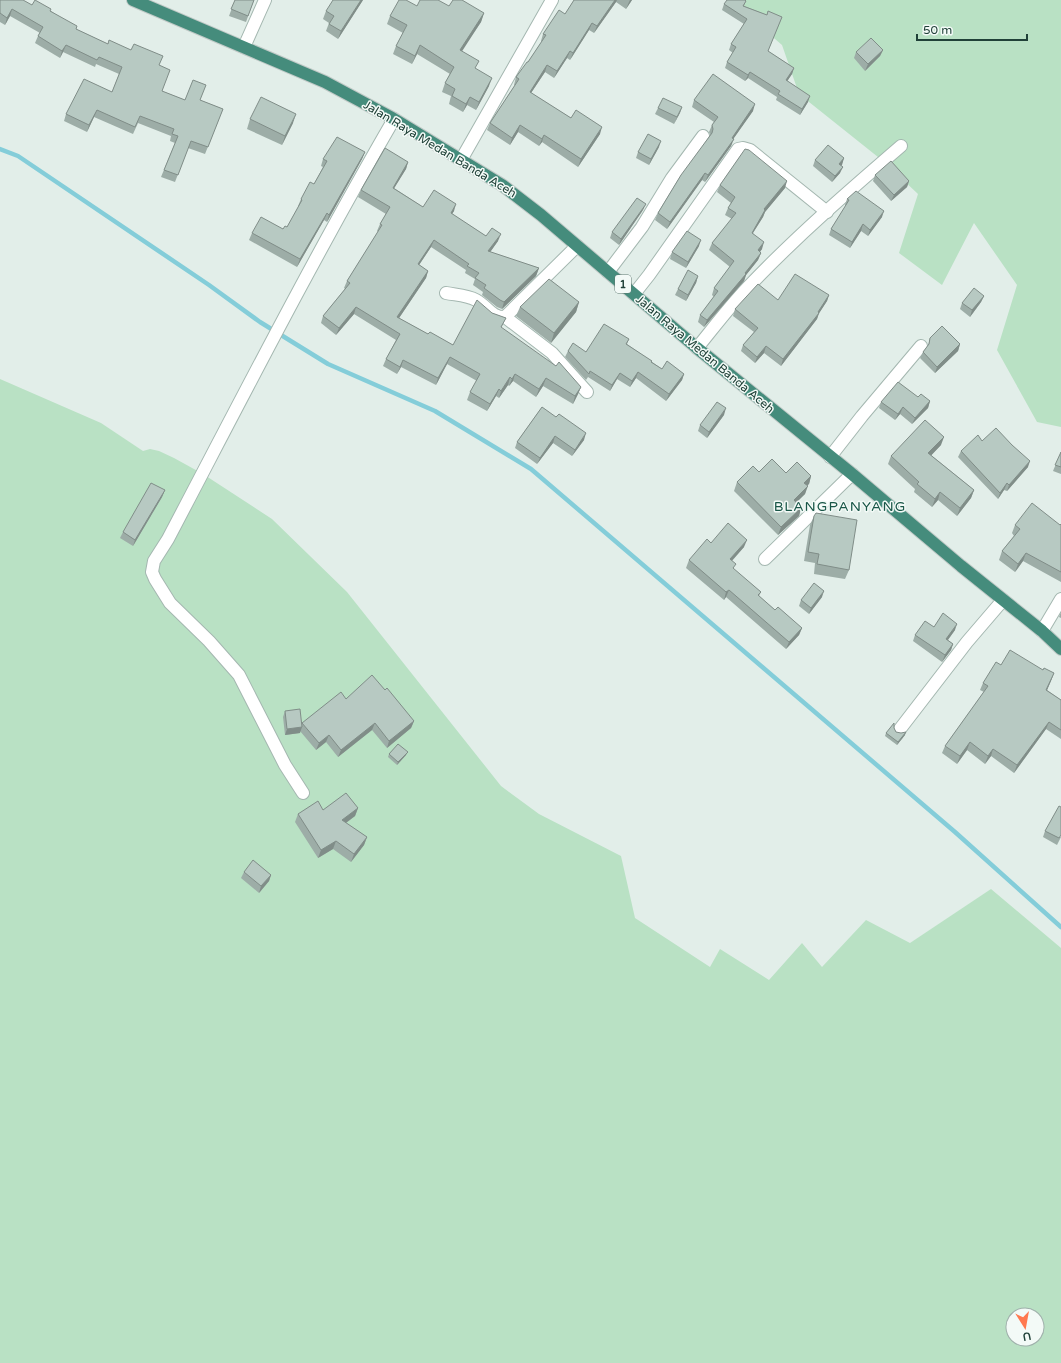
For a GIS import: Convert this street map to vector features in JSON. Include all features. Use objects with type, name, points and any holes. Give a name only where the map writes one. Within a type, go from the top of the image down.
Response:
[{"type":"highway","name":"Jalan Raya Medan Banda Aceh","points":[[133,0],[325,82],[394,120],[502,185],[541,215],[697,348],[1042,631],[1061,649]]},
{"type":"street","points":[[244,47],[266,0]]},
{"type":"street","points":[[461,160],[552,0]]},
{"type":"street","points":[[302,793],[285,764],[239,675],[209,641],[170,603],[152,572],[154,561],[168,538],[290,306],[360,178],[394,120]]},
{"type":"street","points":[[608,272],[642,227],[672,178],[703,136]]},
{"type":"street","points":[[697,348],[751,284],[786,249],[901,146]]},
{"type":"street","points":[[634,294],[738,149],[750,150],[827,212]]},
{"type":"street","points":[[505,317],[577,246]]},
{"type":"street","points":[[446,293],[473,298],[497,317],[505,317],[552,354],[587,392]]},
{"type":"street","points":[[830,456],[921,346]]},
{"type":"street","points":[[765,559],[852,474]]},
{"type":"street","points":[[1042,631],[1061,599]]},
{"type":"street","points":[[900,729],[967,642],[1003,600]]},
{"type":"green space","points":[[730,0],[1061,0],[1061,427],[1037,422],[997,350],[1017,285],[974,223],[942,285],[899,253],[918,194],[883,161],[799,94],[782,45]]},
{"type":"green space","points":[[0,379],[101,423],[143,451],[150,449],[159,451],[174,458],[203,474],[272,519],[347,592],[501,786],[539,814],[621,856],[635,918],[710,967],[720,949],[769,980],[802,943],[822,967],[866,920],[910,943],[991,889],[1061,948],[1061,1363],[0,1363]]},
{"type":"building","points":[[0,0],[23,0],[32,5],[35,0],[51,9],[50,11],[77,26],[76,29],[108,44],[109,40],[131,50],[134,44],[163,56],[159,65],[170,70],[162,91],[185,100],[193,80],[206,85],[200,100],[223,109],[208,147],[191,141],[178,175],[164,170],[178,136],[172,134],[174,129],[140,116],[135,127],[97,110],[89,125],[66,114],[84,79],[112,92],[122,67],[99,57],[97,60],[66,45],[62,51],[38,36],[43,27],[12,9],[7,18],[0,13]]},
{"type":"building","points":[[235,0],[254,0],[248,16],[231,9]]},
{"type":"building","points":[[333,0],[361,0],[341,31],[329,24],[334,16],[326,11]]},
{"type":"building","points":[[399,0],[406,0],[417,6],[420,0],[438,0],[449,6],[453,0],[462,0],[484,13],[460,50],[479,61],[475,68],[492,78],[479,102],[470,97],[466,104],[452,96],[455,89],[445,83],[454,67],[420,45],[415,56],[396,46],[407,25],[390,16]]},
{"type":"building","points":[[574,0],[615,0],[597,26],[592,23],[573,53],[570,51],[557,71],[547,65],[530,92],[571,118],[576,110],[602,127],[581,159],[544,135],[542,139],[520,125],[512,138],[490,123],[519,79],[516,77],[546,35],[543,34],[559,10],[565,14]]},
{"type":"building","points":[[727,0],[745,0],[746,1],[743,6],[767,15],[768,11],[782,17],[768,51],[794,68],[786,80],[810,96],[802,109],[778,94],[780,91],[750,72],[748,75],[727,62],[736,47],[731,44],[747,19],[724,4]]},
{"type":"building","points":[[871,38],[883,50],[868,64],[856,52]]},
{"type":"building","points":[[713,74],[755,104],[732,138],[734,139],[708,175],[705,173],[670,222],[658,213],[681,175],[712,133],[712,125],[718,117],[694,100]]},
{"type":"building","points":[[261,97],[296,114],[285,136],[250,119]]},
{"type":"building","points":[[663,98],[682,107],[677,117],[658,108]]},
{"type":"building","points":[[648,134],[661,141],[651,159],[638,152]]},
{"type":"building","points":[[337,137],[365,152],[329,215],[327,213],[300,259],[252,233],[261,217],[283,229],[285,226],[287,227],[310,182],[314,184],[327,161],[323,159]]},
{"type":"building","points":[[828,145],[844,158],[839,164],[843,167],[835,176],[815,160]]},
{"type":"building","points":[[385,148],[408,162],[393,188],[423,207],[434,190],[456,204],[451,213],[486,236],[492,228],[501,234],[488,251],[539,268],[504,302],[484,288],[486,285],[475,278],[479,273],[467,266],[469,264],[434,240],[418,264],[428,271],[397,317],[428,334],[430,332],[453,345],[477,300],[492,313],[506,318],[501,327],[556,366],[559,362],[581,387],[575,396],[546,378],[539,389],[515,374],[512,379],[510,377],[501,391],[499,389],[490,404],[470,392],[480,374],[450,357],[438,378],[403,360],[400,367],[386,359],[400,334],[356,307],[339,328],[323,316],[350,283],[347,281],[382,225],[380,224],[390,207],[361,190]]},
{"type":"building","points":[[745,149],[749,150],[787,181],[764,209],[765,210],[752,233],[764,242],[758,250],[761,253],[745,273],[746,274],[707,320],[700,315],[718,291],[714,288],[734,261],[712,243],[736,213],[728,208],[735,197],[720,185]]},
{"type":"building","points":[[891,161],[909,181],[894,195],[875,175]]},
{"type":"building","points":[[856,191],[884,211],[870,230],[863,224],[852,242],[831,229],[849,200],[847,199]]},
{"type":"building","points":[[637,198],[646,204],[621,239],[612,232]]},
{"type":"building","points":[[687,231],[701,240],[688,262],[672,252]]},
{"type":"building","points":[[688,270],[698,276],[688,295],[678,289]]},
{"type":"building","points":[[795,274],[829,295],[818,312],[819,313],[783,359],[766,346],[757,357],[743,345],[758,328],[735,309],[758,284],[778,300]]},
{"type":"building","points":[[549,279],[579,302],[554,333],[520,307]]},
{"type":"building","points":[[974,288],[984,296],[972,310],[962,303]]},
{"type":"building","points":[[604,324],[629,339],[626,344],[662,369],[667,361],[684,374],[669,394],[638,372],[632,381],[620,373],[612,385],[590,371],[589,374],[568,351],[573,343],[586,352]]},
{"type":"building","points":[[942,326],[960,344],[937,367],[923,352],[929,344],[930,338]]},
{"type":"building","points":[[898,382],[918,397],[921,394],[930,401],[915,418],[903,407],[898,414],[881,402]]},
{"type":"building","points":[[717,402],[726,408],[709,432],[700,425]]},
{"type":"building","points":[[542,407],[556,417],[559,414],[586,433],[575,450],[555,436],[540,458],[517,442]]},
{"type":"building","points":[[925,420],[944,437],[928,453],[974,490],[960,508],[940,492],[935,499],[917,484],[919,482],[891,456]]},
{"type":"building","points":[[996,428],[1030,461],[1009,485],[1007,483],[1000,493],[961,451],[978,435],[982,441]]},
{"type":"building","points":[[1061,452],[1061,467],[1055,465]]},
{"type":"building","points":[[772,459],[786,473],[797,462],[811,476],[804,483],[808,486],[794,500],[801,508],[781,527],[737,482],[753,466],[759,472]]},
{"type":"building","points":[[151,483],[165,490],[135,540],[123,532]]},
{"type":"building","points":[[1032,503],[1060,525],[1061,524],[1061,572],[1026,553],[1018,564],[1002,551],[1020,529],[1015,525]]},
{"type":"building","points":[[816,513],[857,520],[849,570],[817,564],[819,554],[808,552],[814,516]]},
{"type":"building","points":[[728,523],[747,540],[730,559],[736,564],[733,568],[761,592],[758,595],[775,610],[778,607],[802,628],[789,642],[729,590],[726,592],[689,560],[707,539],[711,543]]},
{"type":"building","points":[[814,583],[824,591],[811,608],[801,600]]},
{"type":"building","points":[[943,613],[957,624],[946,639],[953,644],[945,655],[915,635],[925,621],[934,627]]},
{"type":"building","points":[[1010,650],[1043,670],[1044,668],[1054,673],[1046,690],[1061,700],[1061,730],[1049,722],[1017,765],[993,749],[988,756],[970,742],[960,756],[945,746],[988,686],[983,683],[996,662],[1001,665]]},
{"type":"building","points":[[372,675],[385,690],[387,688],[414,721],[389,741],[375,723],[341,750],[329,735],[319,743],[302,723],[341,692],[346,699]]},
{"type":"building","points":[[300,709],[302,727],[287,729],[285,711]]},
{"type":"building","points":[[894,723],[896,732],[906,732],[898,742],[886,733]]},
{"type":"building","points":[[398,744],[408,752],[398,762],[389,754]]},
{"type":"building","points":[[346,793],[358,808],[342,820],[367,837],[354,854],[336,841],[321,850],[298,814],[318,801],[323,810]]},
{"type":"building","points":[[1059,806],[1061,807],[1061,835],[1059,838],[1045,831]]},
{"type":"building","points":[[253,860],[271,875],[261,886],[244,872]]},
{"type":"waterway","points":[[0,149],[18,156],[209,285],[260,322],[328,364],[435,411],[531,469],[955,832],[1061,927]]},
{"type":"district","name":"BLANGPANYANG","points":[[840,506]]}]
